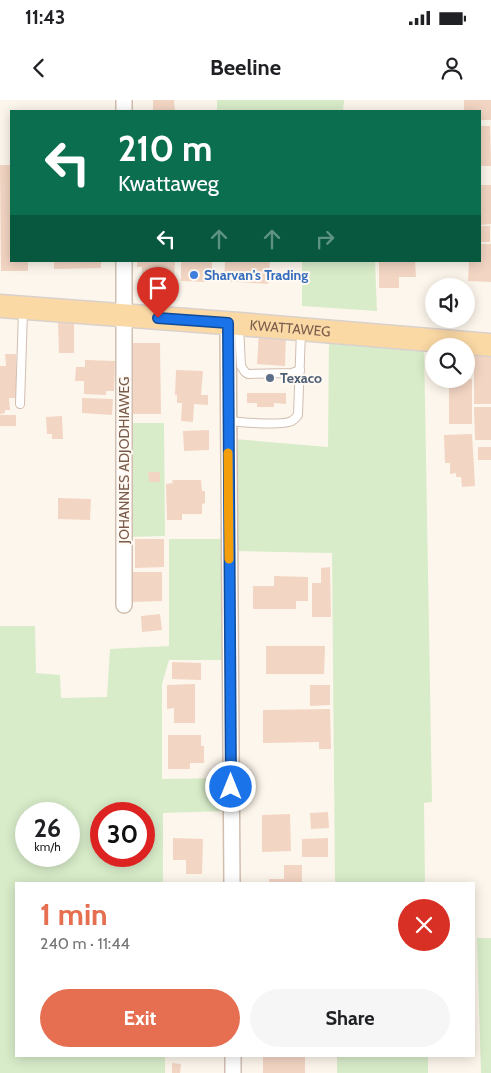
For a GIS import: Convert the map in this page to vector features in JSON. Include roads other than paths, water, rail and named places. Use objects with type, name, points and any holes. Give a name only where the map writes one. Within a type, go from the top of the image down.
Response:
[{"type":"main road","name":"KWATTAWEG","points":[[0,306],[233,323],[491,345]]},
{"type":"street","name":"JOHANNES ADJODHIAWEG","points":[[124,262],[124,605]]},
{"type":"street","points":[[232,882],[228,421],[233,323]]},
{"type":"street","points":[[233,1057],[234,1073]]},
{"type":"lane","points":[[20,404],[24,308]]},
{"type":"lane","points":[[233,323],[241,366],[245,372],[248,374],[292,374],[300,370]]},
{"type":"lane","points":[[228,421],[280,424],[294,420],[298,415],[301,329]]},
{"type":"place","name":"Sharvan's Trading","points":[[194,275]]},
{"type":"place","name":"Texaco","points":[[270,378]]}]
